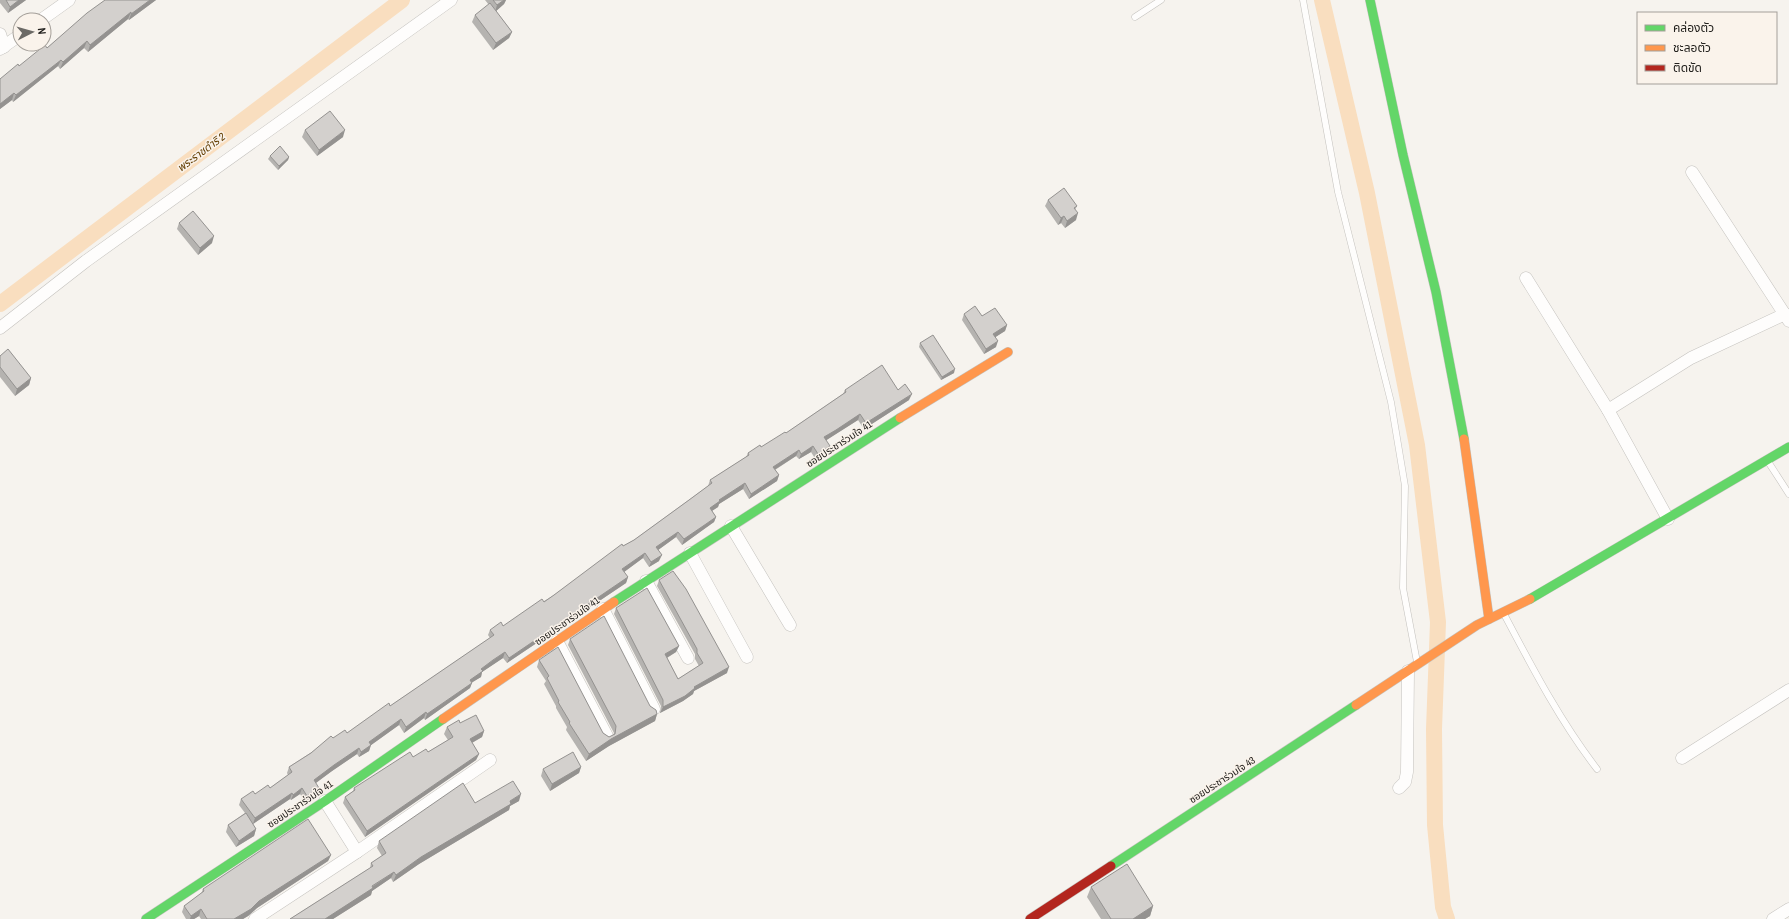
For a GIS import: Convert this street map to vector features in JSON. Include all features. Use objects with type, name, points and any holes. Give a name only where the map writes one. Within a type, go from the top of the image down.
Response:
[{"type":"street","points":[[52,12],[69,0]]},
{"type":"street","points":[[0,328],[86,261],[451,0]]},
{"type":"street","points":[[1370,0],[1403,155],[1436,292],[1461,419],[1489,619]]},
{"type":"street","points":[[0,34],[2,48],[12,41]]},
{"type":"street","points":[[1608,410],[1691,358],[1787,318],[1692,172]]},
{"type":"street","points":[[1526,278],[1608,410],[1668,519]]},
{"type":"street","name":"ซอยประชาร่วมใจ 41","points":[[146,919],[325,802],[603,609],[926,401],[1008,352]]},
{"type":"street","name":"ซอยประชาร่วมใจ 43","points":[[1030,919],[1477,625],[1544,592],[1789,447]]},
{"type":"street","points":[[731,526],[790,626]]},
{"type":"street","points":[[690,553],[747,657]]},
{"type":"street","points":[[646,581],[688,658]]},
{"type":"street","points":[[603,609],[654,709]]},
{"type":"street","points":[[557,641],[608,736]]},
{"type":"street","points":[[1399,788],[1404,782],[1407,772],[1417,665]]},
{"type":"street","points":[[1682,758],[1789,690]]},
{"type":"street","points":[[255,919],[357,852],[490,760]]},
{"type":"street","points":[[325,802],[357,852]]},
{"type":"street","points":[[1773,919],[1789,909]]},
{"type":"lane","points":[[1135,17],[1161,0]]},
{"type":"lane","points":[[1303,0],[1338,192],[1391,402],[1405,486],[1404,588],[1417,665]]},
{"type":"lane","points":[[1767,460],[1789,494]]},
{"type":"lane","points":[[1503,612],[1539,680],[1581,748],[1597,769]]},
{"type":"building","points":[[6,0],[19,0],[10,7]]},
{"type":"building","points":[[105,0],[150,0],[131,14],[131,12],[90,45],[87,41],[63,62],[61,60],[16,95],[14,93],[0,104],[0,79],[18,64],[19,66],[36,52],[52,52],[52,44],[87,13]]},
{"type":"building","points":[[493,0],[504,0],[497,5]]},
{"type":"building","points":[[490,3],[512,32],[496,43],[475,15]]},
{"type":"building","points":[[330,111],[345,130],[319,150],[305,130]]},
{"type":"building","points":[[280,146],[289,157],[279,166],[270,156]]},
{"type":"building","points":[[1064,188],[1077,206],[1074,208],[1078,213],[1067,221],[1064,216],[1061,218],[1048,200]]},
{"type":"building","points":[[193,211],[214,236],[200,248],[179,223]]},
{"type":"building","points":[[975,306],[982,316],[995,308],[1007,325],[993,334],[998,341],[986,349],[964,314]]},
{"type":"building","points":[[933,335],[955,369],[942,377],[920,343]]},
{"type":"building","points":[[8,349],[31,378],[17,389],[0,367],[0,356]]},
{"type":"building","points":[[882,365],[898,390],[905,384],[912,394],[866,423],[860,414],[824,437],[830,446],[818,454],[813,446],[801,454],[799,450],[773,467],[779,475],[751,494],[745,483],[719,500],[720,501],[710,508],[716,517],[684,539],[678,532],[656,547],[662,555],[651,562],[645,553],[622,569],[628,577],[509,658],[505,652],[493,660],[481,669],[483,671],[470,680],[472,683],[427,714],[426,712],[406,727],[401,719],[369,742],[371,745],[361,752],[359,748],[314,780],[319,788],[307,796],[302,788],[255,818],[241,799],[253,791],[255,794],[268,785],[270,788],[292,772],[289,767],[311,753],[331,736],[333,738],[345,730],[347,733],[389,703],[390,706],[494,635],[490,630],[501,622],[503,626],[542,599],[544,602],[622,544],[623,546],[634,540],[689,500],[712,483],[710,480],[749,455],[748,453],[760,445],[761,447],[785,432],[786,433],[846,392],[845,390]]},
{"type":"building","points":[[673,571],[686,589],[729,667],[694,687],[695,688],[685,696],[663,707],[663,700],[616,608],[647,588],[679,646],[665,654],[678,679],[703,663],[697,653],[697,649],[659,580]]},
{"type":"building","points":[[604,616],[650,706],[656,710],[657,714],[611,739],[589,754],[569,723],[570,722],[558,702],[559,701],[547,678],[549,676],[539,660],[558,647],[603,733],[609,737],[615,734],[616,726],[570,639]]},
{"type":"building","points":[[476,715],[484,731],[470,739],[479,754],[367,831],[345,797],[355,790],[354,788],[410,752],[413,757],[426,749],[428,752],[453,737],[447,727],[459,720],[460,723]]},
{"type":"building","points":[[573,752],[581,767],[552,784],[543,769]]},
{"type":"building","points":[[513,781],[521,794],[510,801],[511,804],[421,857],[396,875],[394,872],[372,886],[373,888],[325,919],[290,919],[373,866],[371,863],[386,853],[379,841],[463,783],[475,803]]},
{"type":"building","points":[[246,813],[256,829],[239,841],[228,825]]},
{"type":"building","points":[[308,819],[331,855],[259,901],[251,909],[234,919],[207,919],[201,909],[191,916],[184,906],[204,891],[203,889]]},
{"type":"building","points":[[1127,864],[1153,906],[1133,919],[1111,919],[1091,887]]},
{"type":"waterway","name":"พระราชดำริ 2","points":[[0,304],[402,0]]},
{"type":"waterway","points":[[1322,0],[1367,193],[1417,445],[1438,622],[1434,729],[1435,825],[1443,907],[1447,919]]},
{"type":"traffic: fast","points":[[1370,0],[1403,155],[1436,292],[1464,439]]},
{"type":"traffic: fast","points":[[614,602],[900,418]]},
{"type":"traffic: fast","points":[[1530,599],[1789,447]]},
{"type":"traffic: fast","points":[[1111,866],[1356,705]]},
{"type":"traffic: fast","points":[[146,919],[325,801],[443,719]]},
{"type":"traffic: slow","points":[[900,418],[1008,352]]},
{"type":"traffic: slow","points":[[1464,439],[1489,619]]},
{"type":"traffic: slow","points":[[1356,705],[1477,625],[1530,599]]},
{"type":"traffic: slow","points":[[443,719],[614,602]]},
{"type":"traffic: jam","points":[[1030,919],[1111,866]]}]
